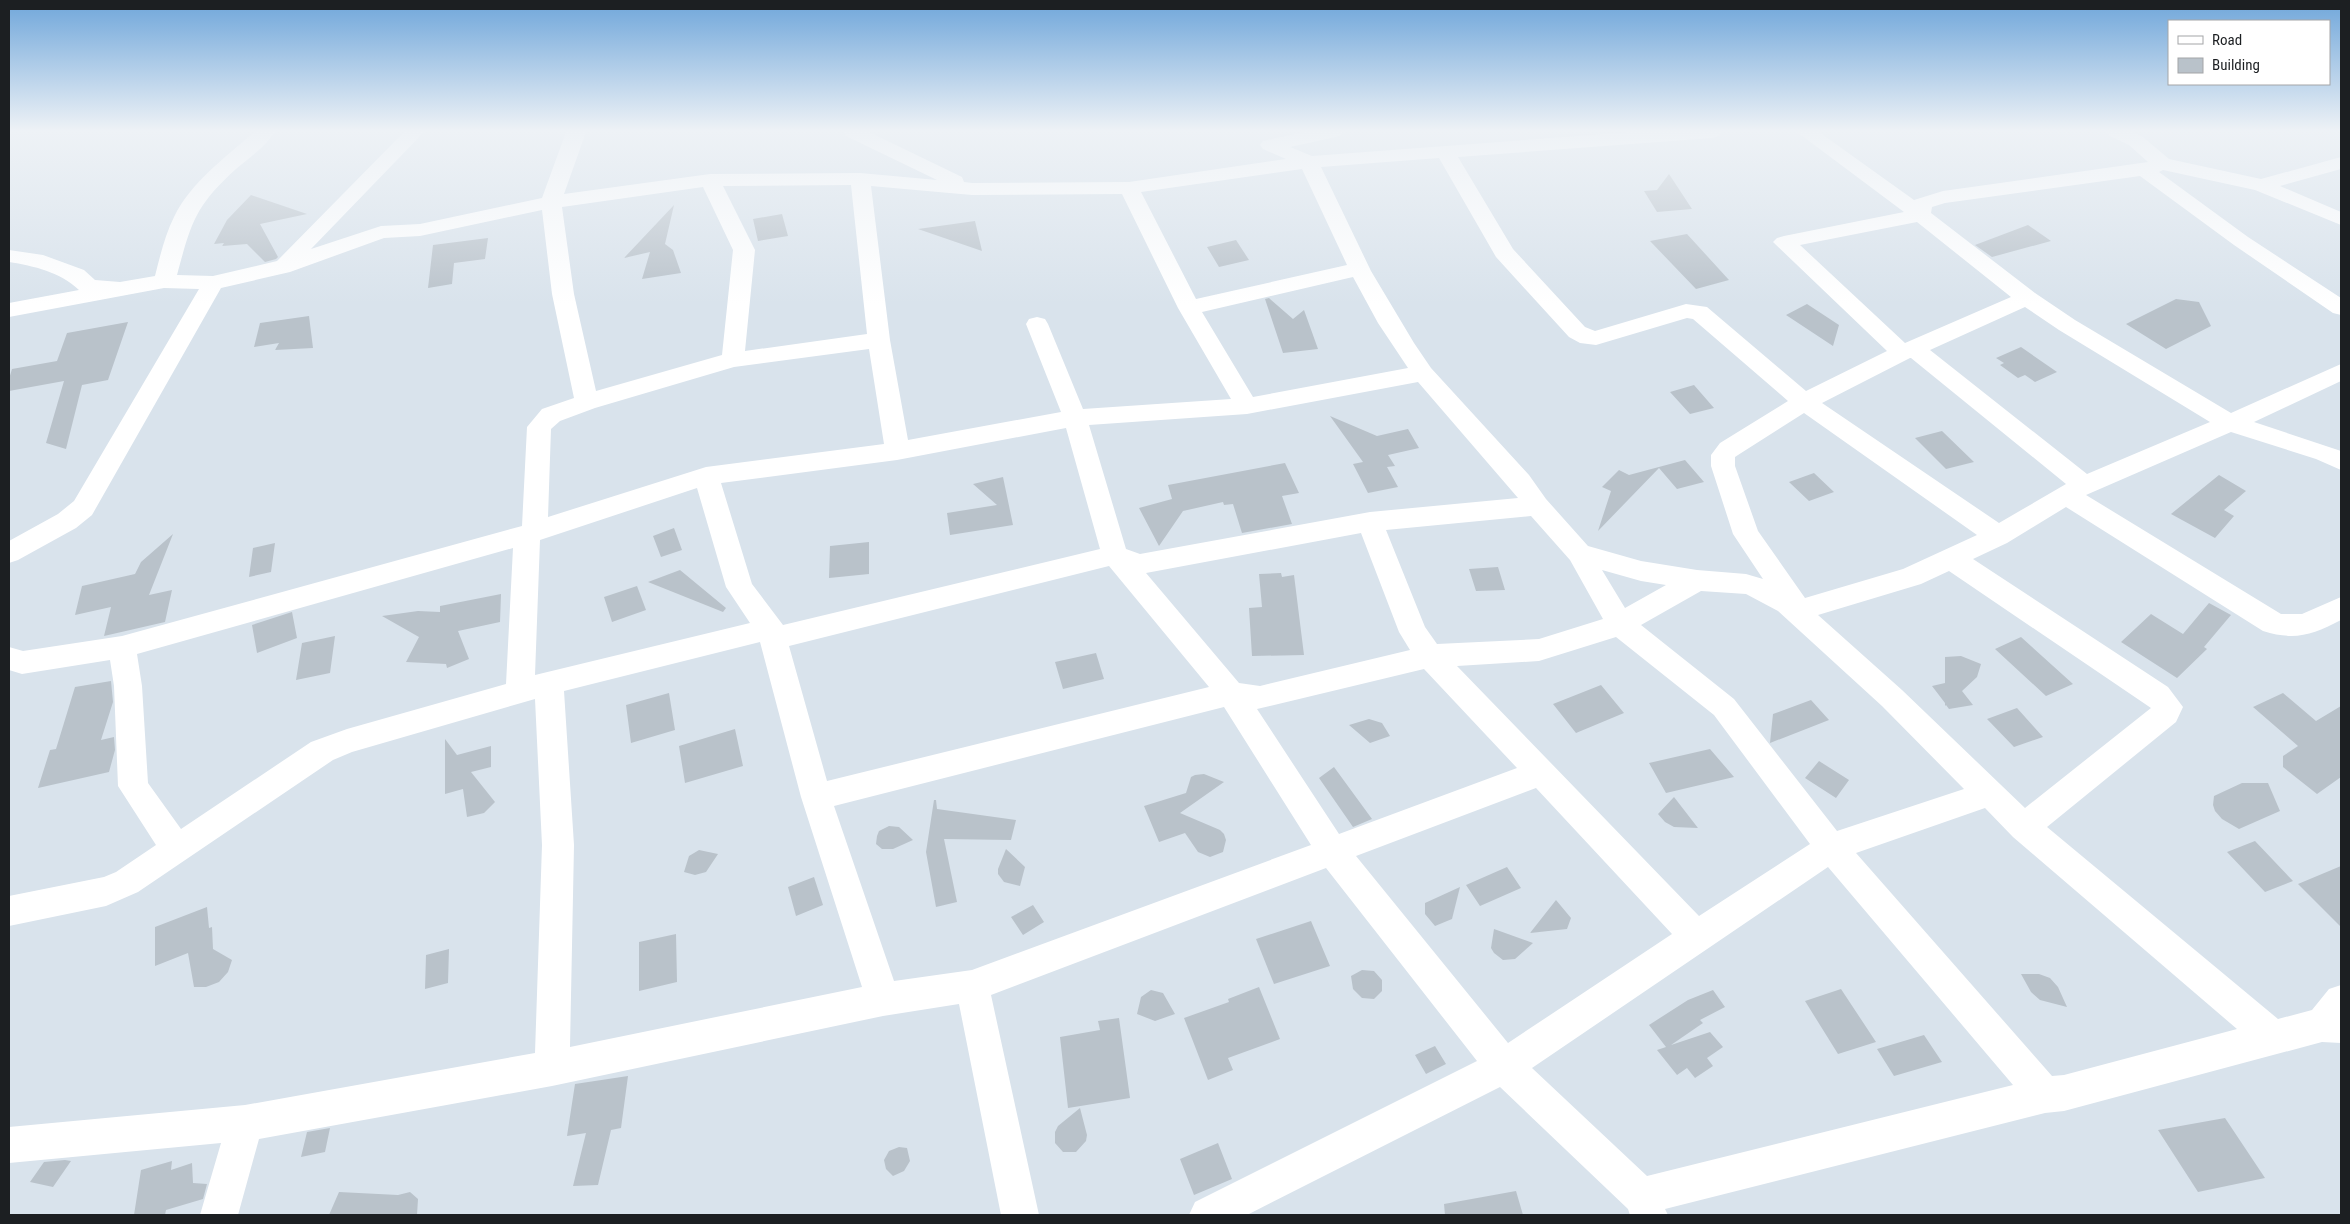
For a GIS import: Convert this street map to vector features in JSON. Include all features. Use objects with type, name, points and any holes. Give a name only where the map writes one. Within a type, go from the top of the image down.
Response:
[{"type":"street","points":[[164,281],[182,222],[190,208],[205,189]]},
{"type":"street","points":[[282,267],[359,189]]},
{"type":"street","points":[[556,189],[552,202],[563,294],[588,402]]},
{"type":"street","points":[[9,310],[164,281],[213,283],[282,267],[381,232],[420,230],[552,202],[645,189]]},
{"type":"street","points":[[714,189],[744,250],[733,360]]},
{"type":"street","points":[[861,189],[878,340],[896,451]]},
{"type":"street","points":[[1130,189],[1189,308],[1247,406]]},
{"type":"street","points":[[1320,189],[1357,269],[1410,355],[1423,373],[1520,481],[1537,506],[1579,553],[1620,624],[1724,707],[1832,847],[2045,1095]]},
{"type":"street","points":[[1468,189],[1504,252],[1577,332],[1588,338],[1596,338],[1693,310],[1707,317],[1804,402],[1998,536]]},
{"type":"street","points":[[1885,189],[2067,326],[2230,423],[2333,457]]},
{"type":"street","points":[[1921,215],[1922,203],[1943,197],[1998,189]]},
{"type":"street","points":[[2179,189],[2241,241],[2341,308]]},
{"type":"street","points":[[2270,189],[2341,219]]},
{"type":"street","points":[[1921,215],[1784,242],[1908,351],[2075,490],[2273,623],[2287,628],[2298,628],[2341,608]]},
{"type":"street","points":[[9,256],[34,260],[76,275],[90,287],[121,288]]},
{"type":"street","points":[[1189,308],[1357,269]]},
{"type":"street","points":[[9,553],[76,514],[90,498],[213,283]]},
{"type":"street","points":[[1793,607],[1746,534],[1723,466],[1723,455],[1729,449],[1804,402],[1908,351],[2028,298]]},
{"type":"street","points":[[1037,324],[1075,418],[1116,555],[1231,694],[1332,852],[1504,1066],[1645,1206],[2045,1095],[2064,1093],[2273,1037],[2335,1018]]},
{"type":"street","points":[[552,1068],[558,845],[534,687],[531,532],[539,426],[551,415],[588,402],[733,360],[878,340]]},
{"type":"street","points":[[1793,607],[1911,577],[1998,536],[2075,490],[2269,406],[2341,372]]},
{"type":"street","points":[[9,658],[22,663],[122,647],[531,532],[706,476],[896,451],[1075,418],[1247,406],[1423,373]]},
{"type":"street","points":[[2269,406],[2333,457]]},
{"type":"street","points":[[706,476],[740,587],[776,638],[1116,555],[1139,564],[1370,522],[1537,506]]},
{"type":"street","points":[[1370,522],[1414,632],[1430,656],[1698,938]]},
{"type":"street","points":[[9,542],[47,531]]},
{"type":"street","points":[[1579,553],[1620,566],[1696,580],[1746,584],[1762,589],[1793,607],[1991,793],[2024,827],[2273,1037]]},
{"type":"street","points":[[1952,559],[2158,695],[2168,707],[2166,713],[2024,827]]},
{"type":"street","points":[[816,797],[1231,694],[1260,698],[1430,656],[1539,650],[1563,644],[1620,624],[1696,580]]},
{"type":"street","points":[[9,911],[106,891],[127,882],[322,751],[347,741],[534,687],[770,629]]},
{"type":"street","points":[[770,629],[816,797],[883,999]]},
{"type":"street","points":[[122,647],[128,686],[133,786],[177,850]]},
{"type":"street","points":[[9,1145],[245,1123],[552,1068],[883,999],[972,986],[1540,773]]},
{"type":"street","points":[[1208,1215],[1504,1066],[1832,847],[1991,793]]},
{"type":"street","points":[[972,986],[1020,1215]]},
{"type":"street","points":[[219,1215],[245,1123]]},
{"type":"building","points":[[1679,189],[1692,209],[1657,212],[1644,191]]},
{"type":"building","points":[[251,195],[307,214],[260,224],[278,257],[276,259],[265,262],[247,244],[222,246],[224,243],[214,244],[227,220]]},
{"type":"building","points":[[674,205],[665,244],[673,250],[681,273],[642,279],[650,252],[624,258]]},
{"type":"building","points":[[782,214],[788,236],[758,241],[753,219]]},
{"type":"building","points":[[975,221],[982,251],[918,229]]},
{"type":"building","points":[[2028,225],[2051,241],[1992,257],[1975,245]]},
{"type":"building","points":[[1687,234],[1729,280],[1696,289],[1650,241]]},
{"type":"building","points":[[488,238],[485,259],[454,263],[452,284],[428,288],[433,245]]},
{"type":"building","points":[[1236,240],[1249,260],[1219,267],[1207,247]]},
{"type":"building","points":[[1269,298],[1293,319],[1304,310],[1318,349],[1283,353],[1265,299]]},
{"type":"building","points":[[2176,299],[2199,302],[2211,326],[2166,349],[2126,324]]},
{"type":"building","points":[[1807,304],[1839,325],[1833,346],[1786,315]]},
{"type":"building","points":[[309,316],[313,348],[275,350],[279,343],[254,347],[260,323]]},
{"type":"building","points":[[128,322],[108,380],[82,385],[66,449],[46,443],[64,381],[9,391],[9,379],[12,369],[57,361],[67,333]]},
{"type":"building","points":[[2021,347],[2057,372],[2035,382],[2025,375],[2018,378],[2000,365],[2004,363],[1996,358]]},
{"type":"building","points":[[1694,385],[1714,408],[1690,414],[1670,392]]},
{"type":"building","points":[[1330,416],[1377,436],[1408,429],[1419,448],[1388,455],[1395,466],[1387,467],[1398,487],[1368,493],[1353,464],[1363,462]]},
{"type":"building","points":[[1942,431],[1974,462],[1946,469],[1915,438]]},
{"type":"building","points":[[1685,460],[1704,482],[1677,489],[1659,468],[1598,531],[1611,491],[1602,487],[1619,470],[1629,475]]},
{"type":"building","points":[[1285,463],[1299,493],[1282,496],[1292,524],[1242,533],[1233,504],[1224,505],[1223,502],[1183,511],[1159,546],[1139,508],[1172,499],[1168,485]]},
{"type":"building","points":[[1814,473],[1834,492],[1809,501],[1789,482]]},
{"type":"building","points":[[2219,475],[2246,491],[2224,510],[2234,516],[2215,538],[2171,514]]},
{"type":"building","points":[[1003,477],[1013,525],[950,535],[947,513],[997,505],[973,484]]},
{"type":"building","points":[[674,528],[682,550],[661,557],[653,536]]},
{"type":"building","points":[[173,534],[149,595],[172,590],[165,622],[104,636],[111,607],[75,615],[82,586],[135,574],[141,562]]},
{"type":"building","points":[[869,542],[869,574],[829,578],[830,546]]},
{"type":"building","points":[[275,543],[271,572],[249,577],[253,548]]},
{"type":"building","points":[[1498,567],[1505,590],[1476,591],[1469,569]]},
{"type":"building","points":[[680,570],[726,608],[723,612],[648,582]]},
{"type":"building","points":[[1281,573],[1282,577],[1294,575],[1304,655],[1252,656],[1249,608],[1262,607],[1259,574]]},
{"type":"building","points":[[637,586],[646,610],[612,622],[604,597]]},
{"type":"building","points":[[501,594],[500,622],[458,631],[469,659],[447,668],[446,664],[406,662],[419,637],[382,616],[418,611],[440,612],[440,606]]},
{"type":"building","points":[[2209,603],[2231,615],[2204,647],[2207,649],[2177,678],[2121,642],[2151,614],[2183,634]]},
{"type":"building","points":[[292,612],[297,638],[257,653],[252,625]]},
{"type":"building","points":[[335,636],[330,673],[296,680],[302,643]]},
{"type":"building","points":[[2021,637],[2073,684],[2046,696],[1995,649]]},
{"type":"building","points":[[1096,653],[1104,679],[1063,689],[1055,662]]},
{"type":"building","points":[[1961,656],[1981,664],[1977,677],[1962,691],[1973,705],[1949,709],[1932,686],[1945,683],[1945,657]]},
{"type":"building","points":[[111,681],[113,702],[101,740],[114,737],[115,750],[109,772],[38,788],[50,750],[56,749],[75,687]]},
{"type":"building","points":[[1601,685],[1624,713],[1576,733],[1553,704]]},
{"type":"building","points":[[669,693],[675,730],[631,743],[626,705]]},
{"type":"building","points":[[2283,693],[2316,721],[2341,706],[2341,777],[2317,794],[2283,767],[2283,756],[2298,746],[2253,707]]},
{"type":"building","points":[[1811,700],[1829,720],[1770,743],[1773,714]]},
{"type":"building","points":[[2017,708],[2043,737],[2014,747],[1987,719]]},
{"type":"building","points":[[1369,719],[1382,723],[1390,736],[1370,743],[1349,725]]},
{"type":"building","points":[[735,729],[743,766],[685,783],[679,746]]},
{"type":"building","points":[[445,739],[457,755],[491,746],[491,767],[471,772],[495,802],[484,813],[467,817],[463,789],[445,794]]},
{"type":"building","points":[[1710,749],[1734,777],[1666,793],[1649,763]]},
{"type":"building","points":[[1819,761],[1849,780],[1836,798],[1805,778]]},
{"type":"building","points":[[1334,767],[1372,819],[1353,827],[1319,778]]},
{"type":"building","points":[[1204,774],[1224,782],[1180,813],[1220,830],[1224,834],[1226,840],[1223,852],[1210,857],[1198,852],[1185,833],[1159,842],[1144,806],[1186,793],[1191,777]]},
{"type":"building","points":[[2242,783],[2268,783],[2280,811],[2239,829],[2222,819],[2215,811],[2213,805],[2214,796]]},
{"type":"building","points":[[1674,797],[1698,828],[1674,827],[1665,822],[1658,814]]},
{"type":"building","points":[[934,800],[936,800],[937,809],[1016,820],[1011,840],[944,839],[957,902],[936,907],[926,852]]},
{"type":"building","points":[[889,826],[899,827],[913,840],[893,849],[882,849],[876,844],[877,836],[879,831]]},
{"type":"building","points":[[2255,841],[2293,881],[2265,892],[2227,852]]},
{"type":"building","points":[[1006,849],[1025,867],[1020,886],[1004,882],[998,874],[998,869]]},
{"type":"building","points":[[699,850],[718,854],[706,872],[695,875],[684,872],[689,856]]},
{"type":"building","points":[[2341,866],[2341,927],[2298,884]]},
{"type":"building","points":[[1507,867],[1521,888],[1480,906],[1466,885]]},
{"type":"building","points":[[814,877],[823,905],[796,916],[788,887]]},
{"type":"building","points":[[1460,887],[1452,919],[1435,926],[1425,914],[1425,903]]},
{"type":"building","points":[[1556,900],[1571,918],[1567,929],[1530,933]]},
{"type":"building","points":[[1033,905],[1044,922],[1023,935],[1011,917]]},
{"type":"building","points":[[207,907],[209,928],[212,927],[213,949],[232,960],[228,972],[219,982],[206,987],[194,987],[188,953],[155,966],[155,927]]},
{"type":"building","points":[[1311,921],[1330,966],[1274,984],[1256,939]]},
{"type":"building","points":[[1494,929],[1533,943],[1515,959],[1503,960],[1491,948]]},
{"type":"building","points":[[676,934],[677,982],[639,991],[639,942]]},
{"type":"building","points":[[449,949],[448,983],[425,989],[426,955]]},
{"type":"building","points":[[1362,970],[1374,971],[1382,980],[1382,991],[1374,999],[1362,998],[1353,989],[1351,976]]},
{"type":"building","points":[[2021,974],[2039,974],[2050,978],[2058,987],[2067,1007],[2040,1000],[2031,992]]},
{"type":"building","points":[[1259,987],[1280,1039],[1228,1058],[1233,1070],[1208,1080],[1184,1018],[1229,1002],[1228,999]]},
{"type":"building","points":[[1841,989],[1876,1042],[1838,1054],[1805,1001]]},
{"type":"building","points":[[1151,990],[1163,993],[1175,1014],[1155,1021],[1137,1014],[1141,997]]},
{"type":"building","points":[[1713,990],[1725,1007],[1700,1020],[1703,1023],[1671,1045],[1710,1032],[1723,1047],[1707,1058],[1713,1066],[1695,1078],[1687,1068],[1677,1075],[1657,1050],[1666,1047],[1649,1025],[1688,1000]]},
{"type":"building","points":[[1119,1018],[1130,1098],[1068,1108],[1060,1037],[1100,1030],[1098,1021]]},
{"type":"building","points":[[1924,1035],[1942,1062],[1894,1076],[1877,1049]]},
{"type":"building","points":[[1435,1046],[1446,1064],[1426,1074],[1415,1055]]},
{"type":"building","points":[[628,1076],[621,1128],[611,1130],[598,1185],[573,1186],[586,1133],[567,1136],[575,1084]]},
{"type":"building","points":[[1080,1108],[1087,1135],[1086,1141],[1076,1152],[1063,1152],[1055,1143],[1055,1132],[1058,1126]]},
{"type":"building","points":[[2225,1118],[2265,1178],[2198,1192],[2158,1130]]},
{"type":"building","points":[[330,1128],[325,1152],[301,1157],[307,1132]]},
{"type":"building","points":[[1218,1143],[1232,1179],[1194,1195],[1180,1159]]},
{"type":"building","points":[[899,1147],[907,1148],[910,1161],[904,1171],[893,1176],[886,1169],[884,1160],[889,1151]]},
{"type":"building","points":[[71,1161],[53,1187],[30,1182],[44,1162]]},
{"type":"building","points":[[172,1161],[171,1170],[192,1163],[193,1183],[207,1184],[203,1199],[166,1210],[165,1215],[134,1215],[141,1170]]},
{"type":"building","points":[[1516,1191],[1523,1215],[1445,1215],[1444,1204]]},
{"type":"building","points":[[339,1192],[398,1195],[410,1192],[418,1199],[417,1215],[329,1215]]}]
